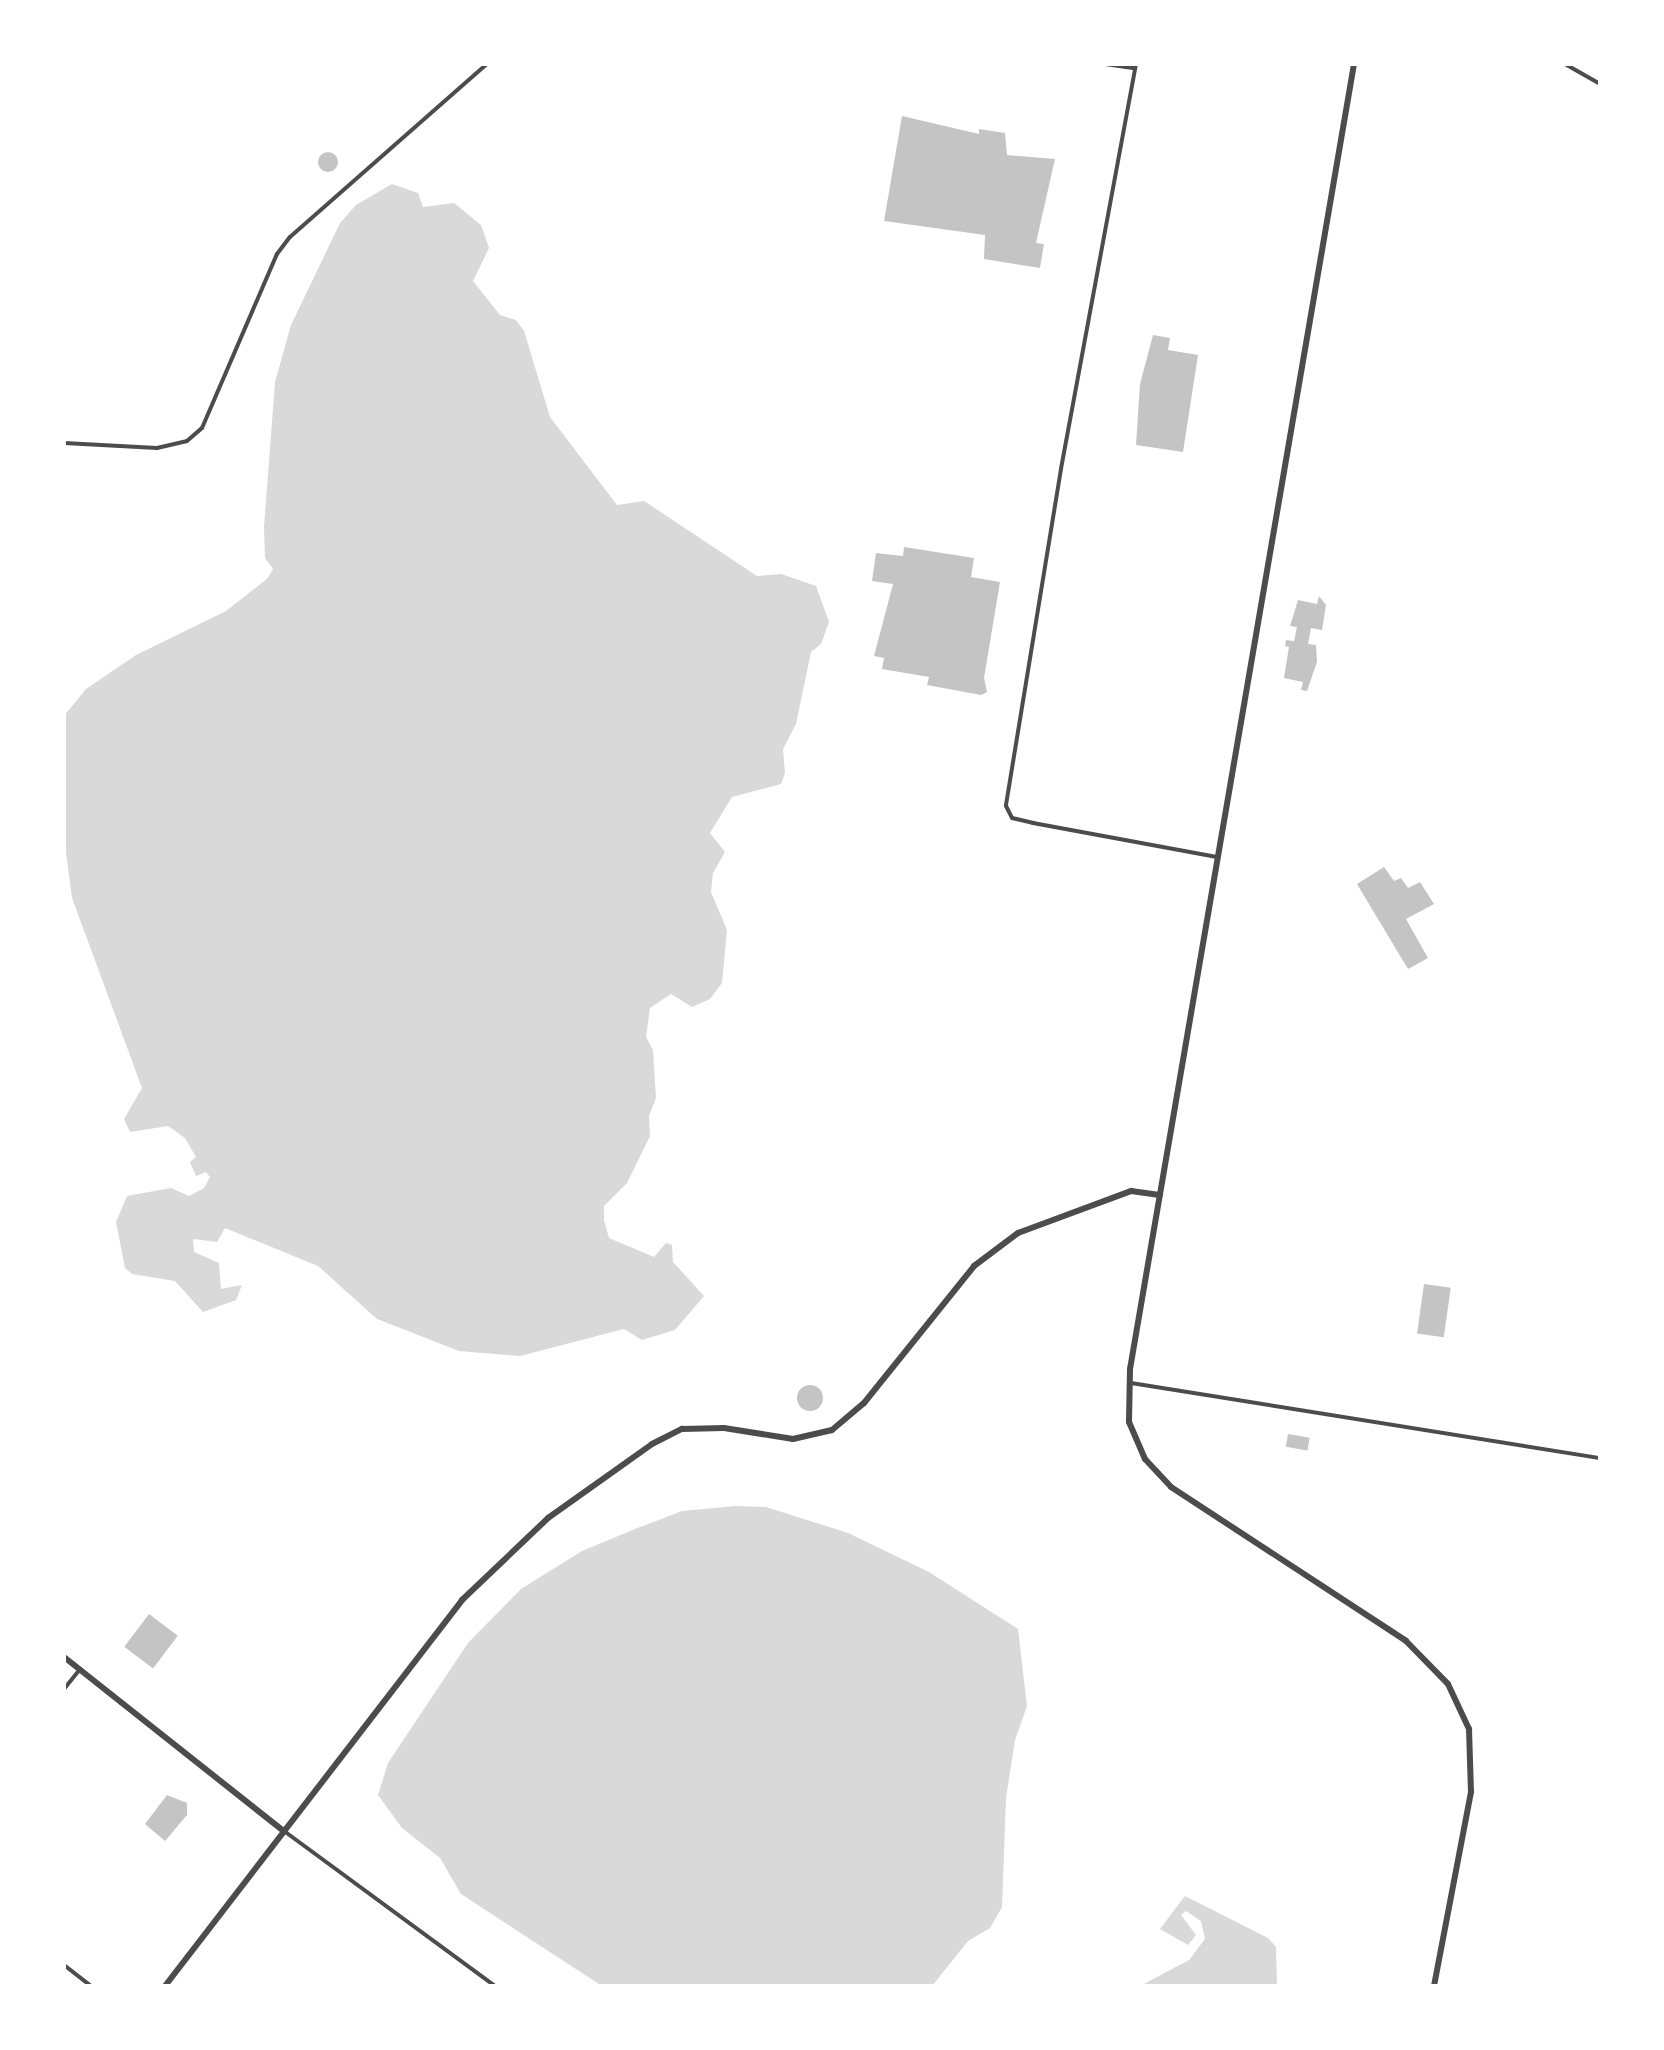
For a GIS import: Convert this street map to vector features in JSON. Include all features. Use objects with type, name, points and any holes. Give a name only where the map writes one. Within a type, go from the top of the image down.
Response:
[{"type":"street","points":[[64,443],[157,448],[187,441],[202,428],[277,254],[290,237],[487,64]]},
{"type":"street","points":[[1105,64],[1135,66],[1061,469],[1006,806],[1012,818],[1217,857]]},
{"type":"street","points":[[1354,64],[1128,1383],[1129,1422],[1156,1474],[1406,1641],[1448,1684],[1469,1729],[1471,1792],[1434,1986]]},
{"type":"street","points":[[1565,64],[1600,84]]},
{"type":"street","points":[[165,1986],[282,1830],[317,1792],[462,1600],[548,1518],[652,1444],[682,1429],[724,1428],[793,1439],[832,1430],[864,1403],[974,1266],[1018,1233],[1131,1191],[1160,1195]]},
{"type":"street","points":[[1128,1383],[1600,1458]]},
{"type":"street","points":[[64,1657],[282,1830],[495,1986]]},
{"type":"street","points":[[64,1689],[80,1669]]},
{"type":"street","points":[[64,1965],[91,1986]]},
{"type":"shaded area","points":[[392,184],[418,193],[423,207],[454,203],[481,225],[489,248],[473,281],[500,315],[516,320],[524,331],[550,417],[617,505],[644,501],[757,576],[781,574],[816,586],[829,622],[821,644],[811,652],[796,724],[783,749],[785,773],[781,784],[732,797],[710,833],[725,852],[713,873],[711,892],[727,930],[722,983],[710,999],[692,1007],[671,994],[650,1008],[646,1037],[653,1050],[656,1098],[649,1116],[650,1136],[627,1183],[604,1206],[604,1220],[609,1238],[654,1257],[666,1243],[672,1245],[673,1262],[704,1296],[675,1330],[642,1340],[624,1329],[520,1356],[459,1351],[377,1319],[318,1266],[225,1228],[217,1242],[193,1239],[194,1252],[219,1263],[221,1289],[242,1285],[236,1300],[203,1312],[175,1281],[132,1274],[125,1268],[116,1222],[127,1196],[171,1188],[189,1196],[204,1188],[210,1177],[206,1172],[196,1176],[190,1162],[196,1157],[185,1138],[168,1126],[130,1132],[124,1119],[142,1088],[72,898],[64,837],[64,716],[86,689],[136,655],[226,611],[267,579],[273,569],[265,558],[264,527],[275,382],[291,325],[340,223],[356,205]]},
{"type":"shaded area","points":[[735,1506],[766,1507],[848,1533],[929,1572],[1018,1629],[1027,1706],[1015,1740],[1006,1798],[1002,1907],[990,1928],[968,1941],[932,1986],[602,1986],[461,1894],[440,1858],[402,1828],[378,1795],[388,1763],[468,1643],[521,1589],[582,1551],[635,1529],[682,1511]]},
{"type":"shaded area","points":[[1185,1896],[1268,1938],[1276,1947],[1277,1986],[1140,1986],[1189,1960],[1205,1939],[1201,1921],[1186,1911],[1181,1915],[1196,1935],[1188,1945],[1160,1929]]},
{"type":"building","points":[[902,116],[979,134],[979,129],[1005,133],[1007,155],[1055,159],[1036,243],[1044,244],[1040,268],[984,259],[985,235],[884,221]]},
{"type":"building","points":[[328,152],[335,155],[338,162],[335,169],[328,172],[321,169],[318,162],[321,155]]},
{"type":"building","points":[[1153,335],[1170,338],[1168,350],[1198,355],[1183,452],[1136,445],[1140,384]]},
{"type":"building","points":[[904,547],[974,558],[971,577],[1000,582],[984,678],[987,692],[981,695],[927,685],[929,677],[882,669],[884,658],[874,656],[893,584],[872,581],[876,553],[903,556]]},
{"type":"building","points":[[1319,596],[1326,605],[1322,630],[1311,628],[1308,644],[1316,645],[1317,662],[1307,691],[1301,690],[1303,682],[1284,678],[1289,647],[1285,646],[1286,640],[1294,641],[1297,627],[1290,626],[1298,600],[1317,604]]},
{"type":"building","points":[[1384,867],[1394,881],[1401,878],[1408,888],[1420,882],[1434,904],[1406,919],[1428,958],[1408,969],[1357,884]]},
{"type":"building","points":[[1424,1284],[1451,1288],[1444,1337],[1417,1334]]},
{"type":"building","points":[[810,1385],[819,1389],[823,1398],[819,1407],[810,1411],[801,1407],[797,1398],[801,1389]]},
{"type":"building","points":[[1288,1434],[1310,1438],[1307,1451],[1286,1447]]},
{"type":"building","points":[[149,1614],[178,1636],[153,1668],[124,1647]]},
{"type":"building","points":[[167,1795],[187,1803],[187,1815],[165,1841],[145,1824]]}]
